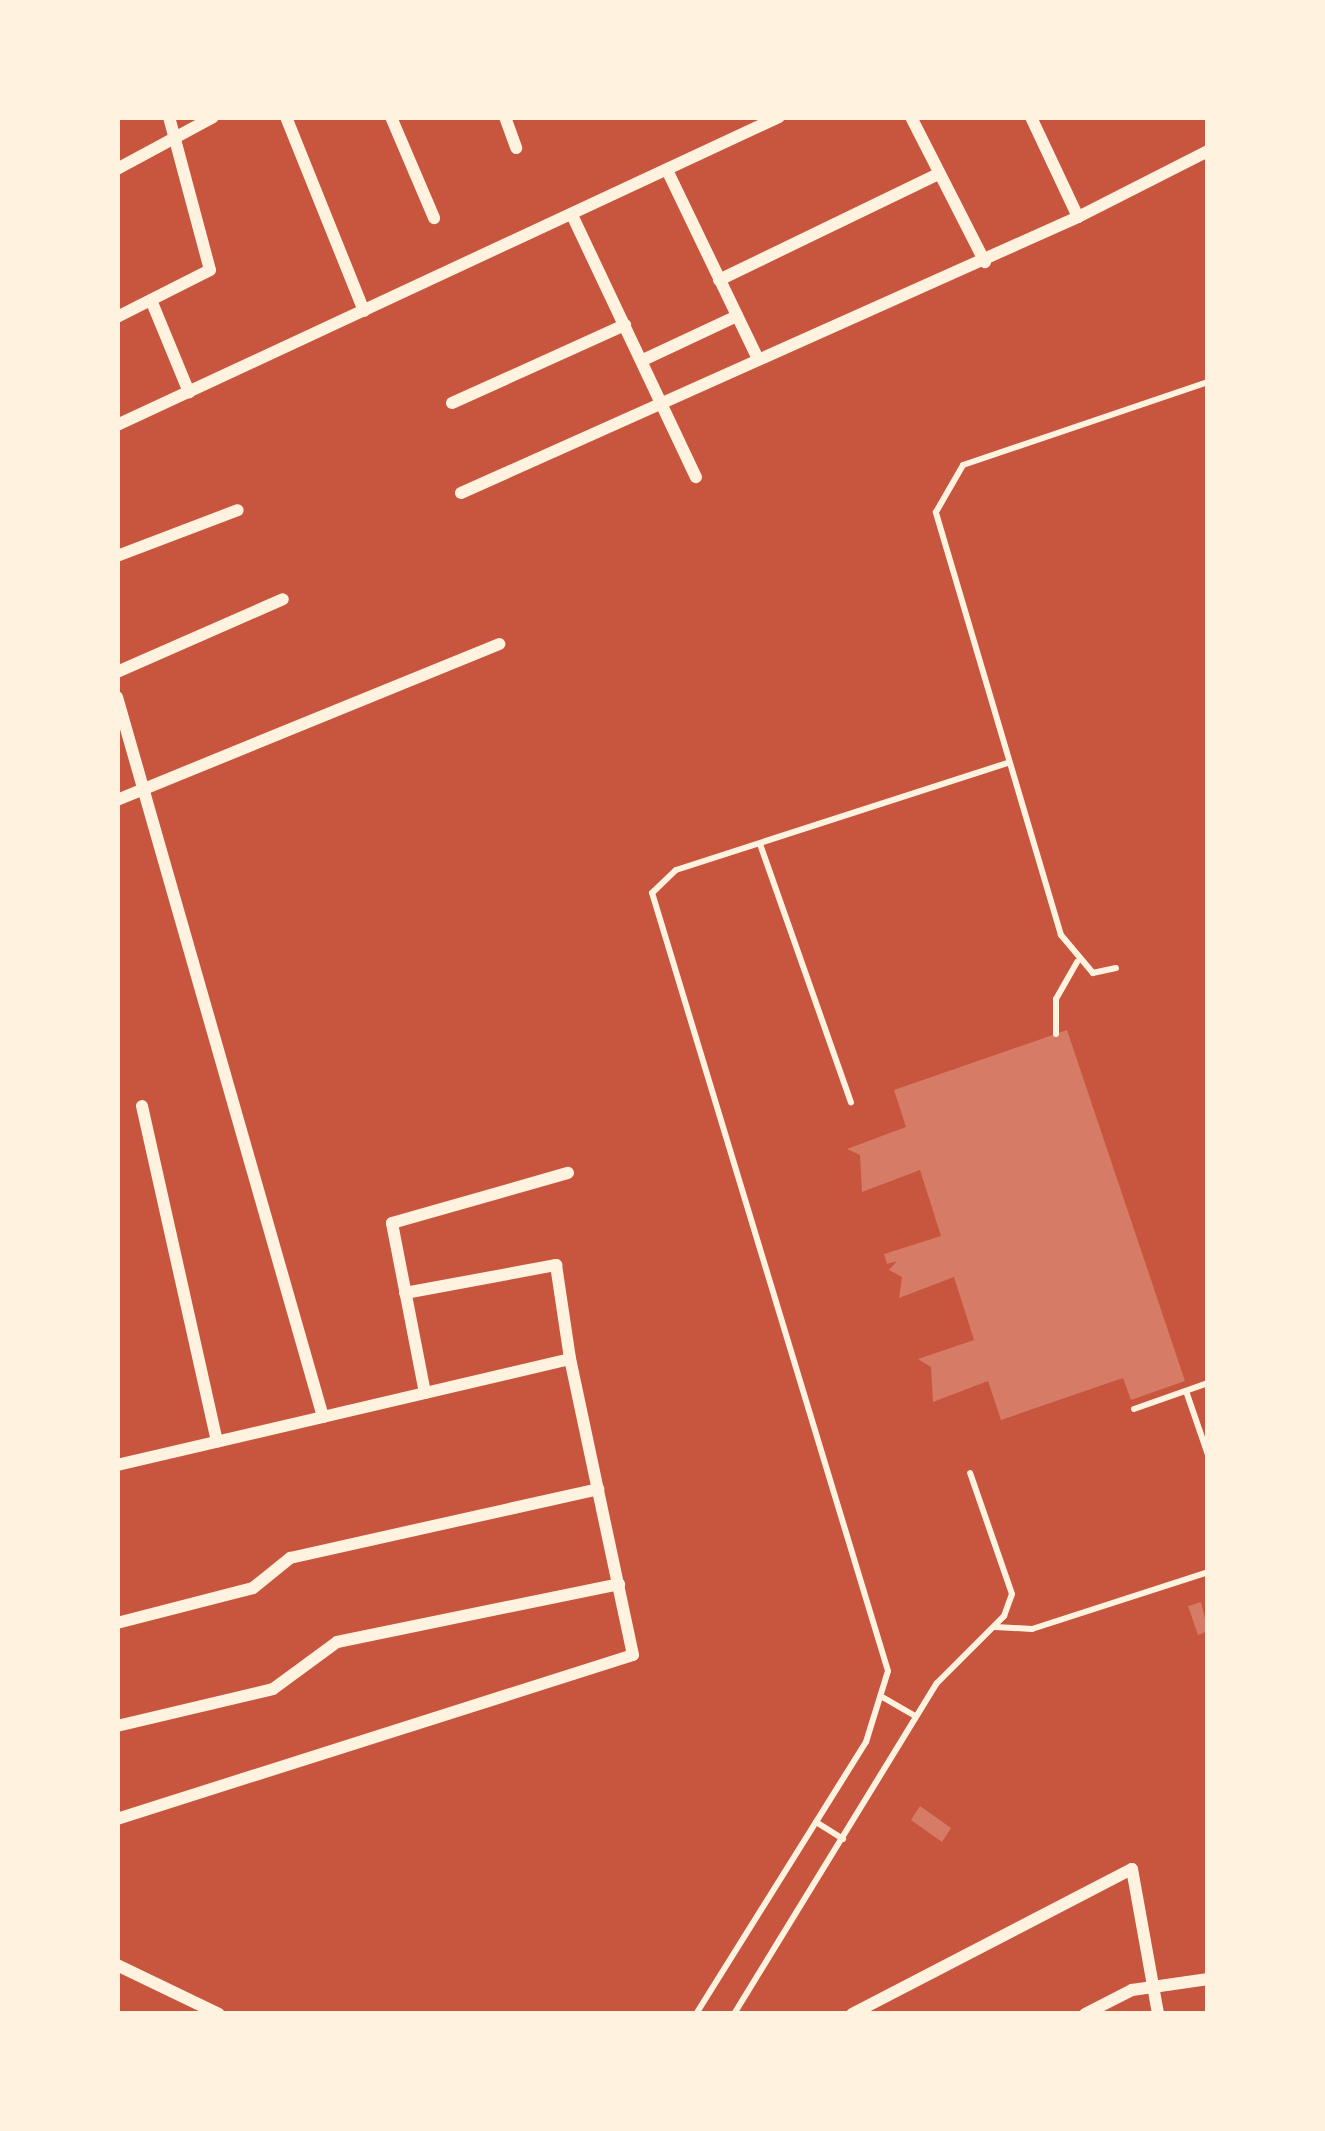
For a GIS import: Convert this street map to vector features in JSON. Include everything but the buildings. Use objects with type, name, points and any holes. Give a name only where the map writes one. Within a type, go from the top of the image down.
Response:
[{"type":"street","points":[[117,317],[211,263],[169,117]]},
{"type":"street","points":[[117,169],[213,117]]},
{"type":"street","points":[[286,117],[364,311]]},
{"type":"street","points":[[391,117],[434,218]]},
{"type":"street","points":[[505,117],[516,148]]},
{"type":"street","points":[[117,425],[779,117]]},
{"type":"street","points":[[911,117],[985,262]]},
{"type":"street","points":[[1035,118],[1078,217]]},
{"type":"street","points":[[461,493],[985,262],[1208,151]]},
{"type":"street","points":[[667,170],[758,359]]},
{"type":"street","points":[[719,280],[938,174]]},
{"type":"street","points":[[572,215],[697,477]]},
{"type":"street","points":[[151,300],[189,392]]},
{"type":"street","points":[[643,360],[737,316]]},
{"type":"street","points":[[452,403],[626,325]]},
{"type":"street","points":[[117,556],[238,510]]},
{"type":"street","points":[[117,672],[283,599]]},
{"type":"street","points":[[117,800],[499,644]]},
{"type":"street","points":[[117,697],[323,1417]]},
{"type":"street","points":[[142,1106],[217,1442]]},
{"type":"street","points":[[425,1393],[404,1293],[396,1219],[568,1173]]},
{"type":"street","points":[[117,1819],[634,1654],[570,1359],[556,1265],[404,1293]]},
{"type":"street","points":[[117,1465],[570,1359]]},
{"type":"street","points":[[117,1623],[253,1588],[290,1558],[598,1489]]},
{"type":"street","points":[[117,1726],[273,1690],[337,1642],[619,1584]]},
{"type":"street","points":[[852,2014],[1132,1868],[1158,2014]]},
{"type":"street","points":[[117,1965],[219,2014]]},
{"type":"street","points":[[1085,2014],[1153,1987],[1208,1979]]},
{"type":"lane","points":[[1056,1034],[1056,999],[1077,962],[1007,763],[936,512],[948,474],[1208,382]]},
{"type":"lane","points":[[696,2014],[817,1822],[884,1698],[882,1642],[653,915],[660,879],[1007,763]]},
{"type":"lane","points":[[760,844],[851,1102]]},
{"type":"lane","points":[[1077,962],[1116,968]]},
{"type":"lane","points":[[1134,1409],[1208,1383]]},
{"type":"lane","points":[[1186,1391],[1208,1455]]},
{"type":"lane","points":[[734,2014],[915,1716],[995,1627],[1012,1594],[970,1473]]},
{"type":"lane","points":[[995,1627],[1032,1629],[1208,1572]]},
{"type":"lane","points":[[884,1698],[915,1716]]},
{"type":"lane","points":[[817,1822],[843,1839]]}]
